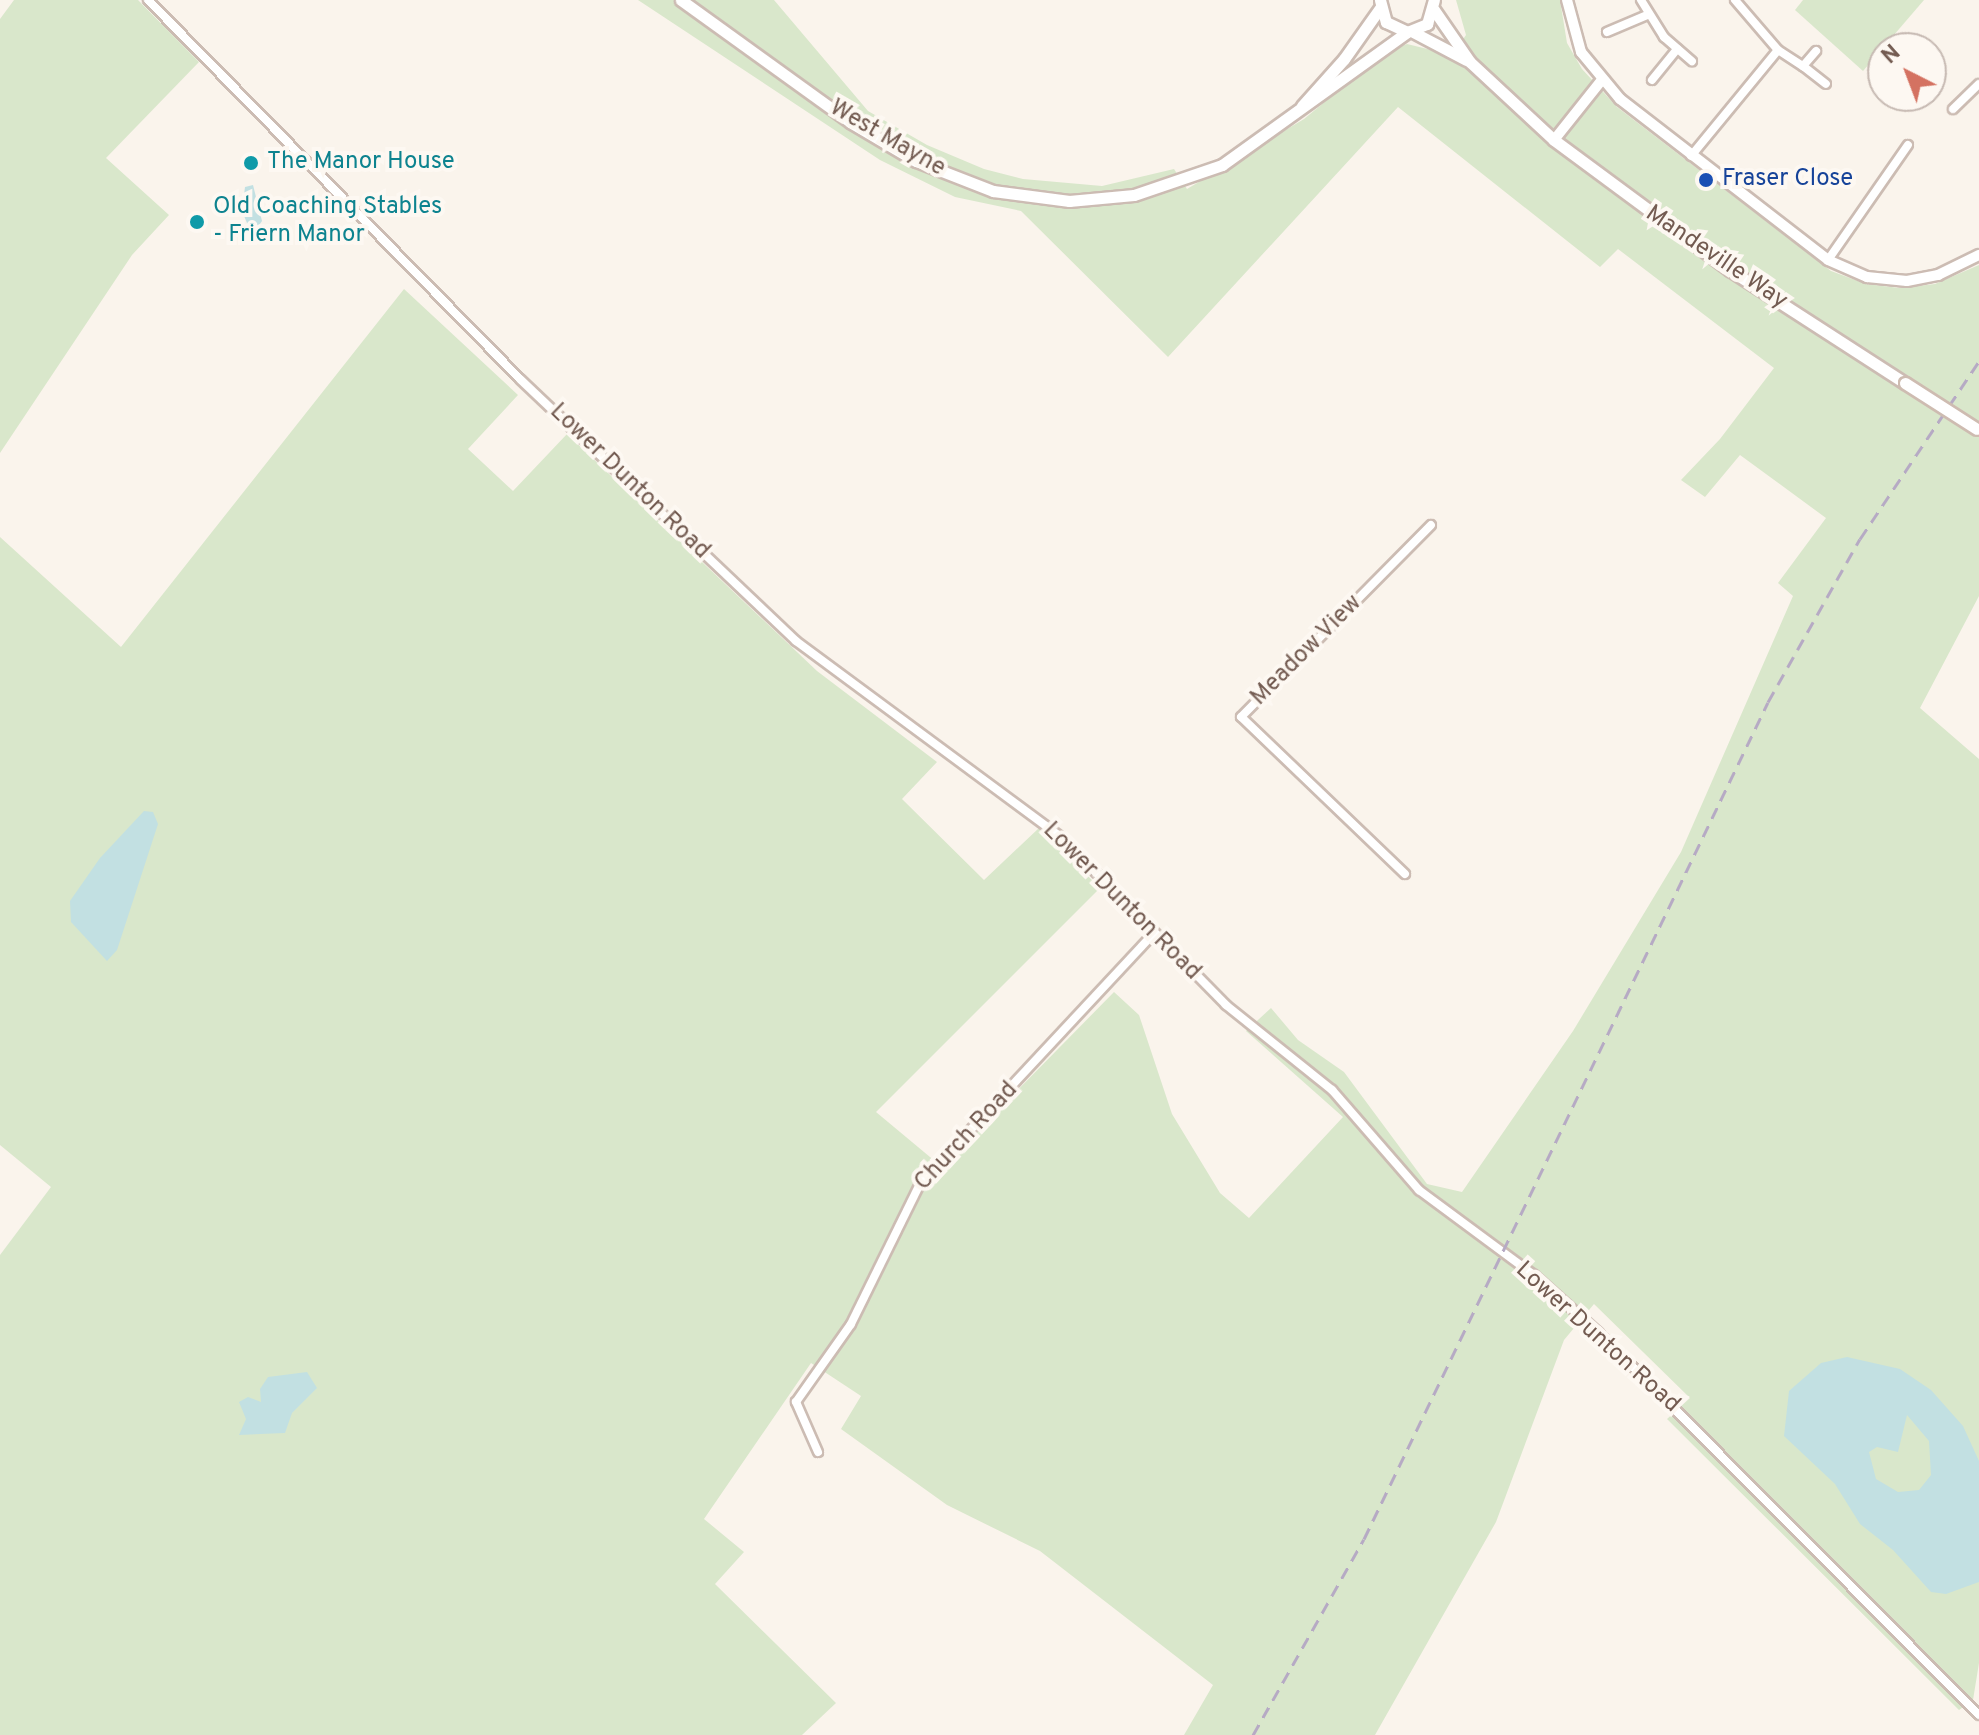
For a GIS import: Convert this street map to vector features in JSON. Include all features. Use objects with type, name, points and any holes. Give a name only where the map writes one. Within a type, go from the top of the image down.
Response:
[{"type":"main road","name":"West Mayne","points":[[681,0],[881,142],[946,175],[1019,196],[1103,200],[1157,189],[1222,165],[1410,32],[1427,24],[1434,3]]},
{"type":"main road","name":"Mandeville Way","points":[[1434,3],[1470,62],[1554,140],[1730,270],[1978,430]]},
{"type":"main road","name":"West Mayne","points":[[1293,116],[1344,59],[1380,4]]},
{"type":"main road","name":"Mandeville Way","points":[[1380,4],[1392,28],[1410,32],[1470,62]]},
{"type":"street","name":"Lower Dunton Road","points":[[148,0],[521,380],[796,641],[1062,838],[1243,1021],[1332,1090],[1419,1190],[1534,1275],[1598,1332],[1979,1715]]},
{"type":"street","points":[[1567,0],[1576,39],[1601,81],[1691,156],[1828,260],[1867,277],[1907,281],[1938,275],[1979,255]]},
{"type":"street","points":[[1641,0],[1647,15],[1692,61]]},
{"type":"street","points":[[1735,0],[1778,50],[1826,84]]},
{"type":"street","points":[[1607,32],[1647,15]]},
{"type":"street","points":[[1652,80],[1677,49]]},
{"type":"street","points":[[1691,156],[1778,50]]},
{"type":"street","points":[[1803,66],[1816,51]]},
{"type":"street","points":[[1554,140],[1601,81]]},
{"type":"street","points":[[1953,109],[1979,84]]},
{"type":"street","points":[[1828,260],[1908,145]]},
{"type":"street","name":"Meadow View","points":[[1405,874],[1241,717],[1431,525]]},
{"type":"street","name":"Church Road","points":[[818,1452],[796,1402],[851,1324],[920,1184],[1154,933]]},
{"type":"green space","points":[[14,0],[138,0],[199,62],[106,158],[169,215],[132,255],[0,453],[0,19]]},
{"type":"green space","points":[[638,0],[774,0],[868,111],[927,145],[984,169],[1023,179],[1102,186],[1174,169],[1187,189],[1304,119],[1383,54],[1407,44],[1452,55],[1466,35],[1456,0],[1560,0],[1567,43],[1582,69],[1617,107],[1831,271],[1866,284],[1900,288],[1935,284],[1979,265],[1979,596],[1920,708],[1979,759],[1979,1663],[1973,1700],[1959,1710],[1667,1419],[1690,1398],[1594,1304],[1564,1340],[1496,1522],[1375,1735],[1184,1735],[1213,1685],[1040,1551],[947,1505],[841,1429],[861,1396],[811,1363],[704,1519],[744,1552],[715,1584],[836,1703],[802,1735],[0,1735],[0,1255],[51,1187],[0,1145],[0,537],[121,647],[404,289],[518,395],[468,449],[513,491],[567,434],[817,671],[937,762],[902,799],[984,880],[1039,828],[1100,888],[876,1112],[942,1167],[1114,992],[1139,1015],[1172,1114],[1220,1193],[1249,1218],[1343,1117],[1246,1031],[1271,1008],[1298,1040],[1344,1072],[1427,1184],[1462,1192],[1573,1031],[1681,852],[1793,596],[1778,583],[1826,518],[1740,455],[1705,497],[1681,480],[1720,439],[1774,368],[1618,249],[1600,267],[1398,107],[1168,357],[1021,211],[955,197],[880,160]]},
{"type":"green space","points":[[1803,0],[1924,0],[1897,32],[1867,32],[1867,66],[1863,71],[1795,10]]},
{"type":"water","points":[[253,185],[262,221],[252,235],[242,211],[245,187]]},
{"type":"water","points":[[144,811],[153,812],[158,824],[117,950],[107,961],[71,922],[70,901],[100,858]]},
{"type":"water","points":[[1847,1357],[1900,1369],[1931,1390],[1963,1426],[1979,1461],[1979,1582],[1946,1594],[1931,1592],[1893,1550],[1860,1524],[1835,1484],[1784,1436],[1789,1391],[1821,1363]],"holes":[[[1907,1415],[1929,1441],[1931,1475],[1919,1490],[1898,1492],[1876,1479],[1869,1452],[1877,1447],[1898,1452]]]},
{"type":"water","points":[[307,1372],[317,1388],[292,1413],[285,1433],[239,1435],[246,1419],[239,1402],[248,1397],[261,1402],[260,1389],[268,1377]]},
{"type":"railway","points":[[1253,1735],[1364,1539],[1768,702],[1860,539],[1979,361]]},
{"type":"place","name":"The Manor House","points":[[251,163]]},
{"type":"place","name":"Fraser Close","points":[[1706,180]]},
{"type":"place","name":"Old Coaching Stables - Friern Manor","points":[[197,222]]}]
